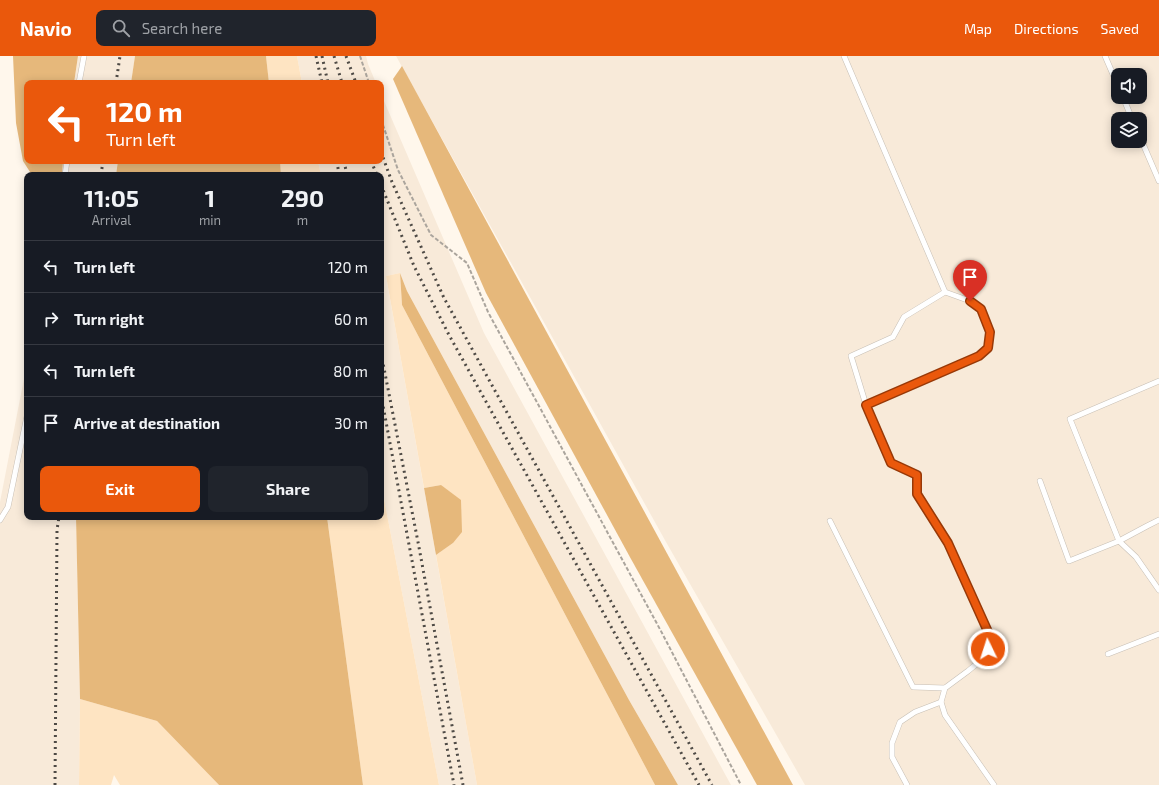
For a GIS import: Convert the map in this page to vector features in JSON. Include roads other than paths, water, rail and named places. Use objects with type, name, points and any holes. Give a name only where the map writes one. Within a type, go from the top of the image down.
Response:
[{"type":"lane","points":[[80,80],[84,56]]},
{"type":"lane","points":[[844,56],[945,292],[970,301],[981,309],[990,332],[988,348],[979,356],[866,405]]},
{"type":"lane","points":[[1105,56],[1111,70]]},
{"type":"lane","points":[[1145,148],[1159,181]]},
{"type":"lane","points":[[830,521],[913,686],[945,688],[979,662],[988,649],[989,634],[948,543],[917,494],[917,475],[891,463],[866,405],[852,356],[892,338],[904,317],[945,292]]},
{"type":"lane","points":[[1159,381],[1070,419],[1119,541],[1136,557],[1159,590]]},
{"type":"lane","points":[[0,520],[8,507],[24,430]]},
{"type":"lane","points":[[1040,481],[1069,561],[1119,541],[1159,520]]},
{"type":"lane","points":[[1108,654],[1159,634]]},
{"type":"lane","points":[[945,688],[942,702],[945,715],[994,785]]},
{"type":"lane","points":[[907,785],[892,757],[892,743],[900,722],[915,712],[942,702]]},
{"type":"railway","points":[[116,80],[120,56]]},
{"type":"railway","points":[[316,56],[321,80]]},
{"type":"railway","points":[[322,56],[327,80]]},
{"type":"railway","points":[[334,56],[341,80]]},
{"type":"railway","points":[[346,56],[355,80]]},
{"type":"railway","points":[[384,160],[392,182],[444,298],[712,785]]},
{"type":"railway","points":[[101,172],[103,164]]},
{"type":"railway","points":[[337,164],[339,172]]},
{"type":"railway","points":[[345,164],[346,172]]},
{"type":"railway","points":[[372,164],[376,172]]},
{"type":"railway","points":[[384,192],[414,266],[449,335],[699,785]]},
{"type":"railway","points":[[384,368],[463,785]]},
{"type":"railway","points":[[384,411],[454,785]]},
{"type":"railway","points":[[55,785],[57,530],[59,520]]}]
